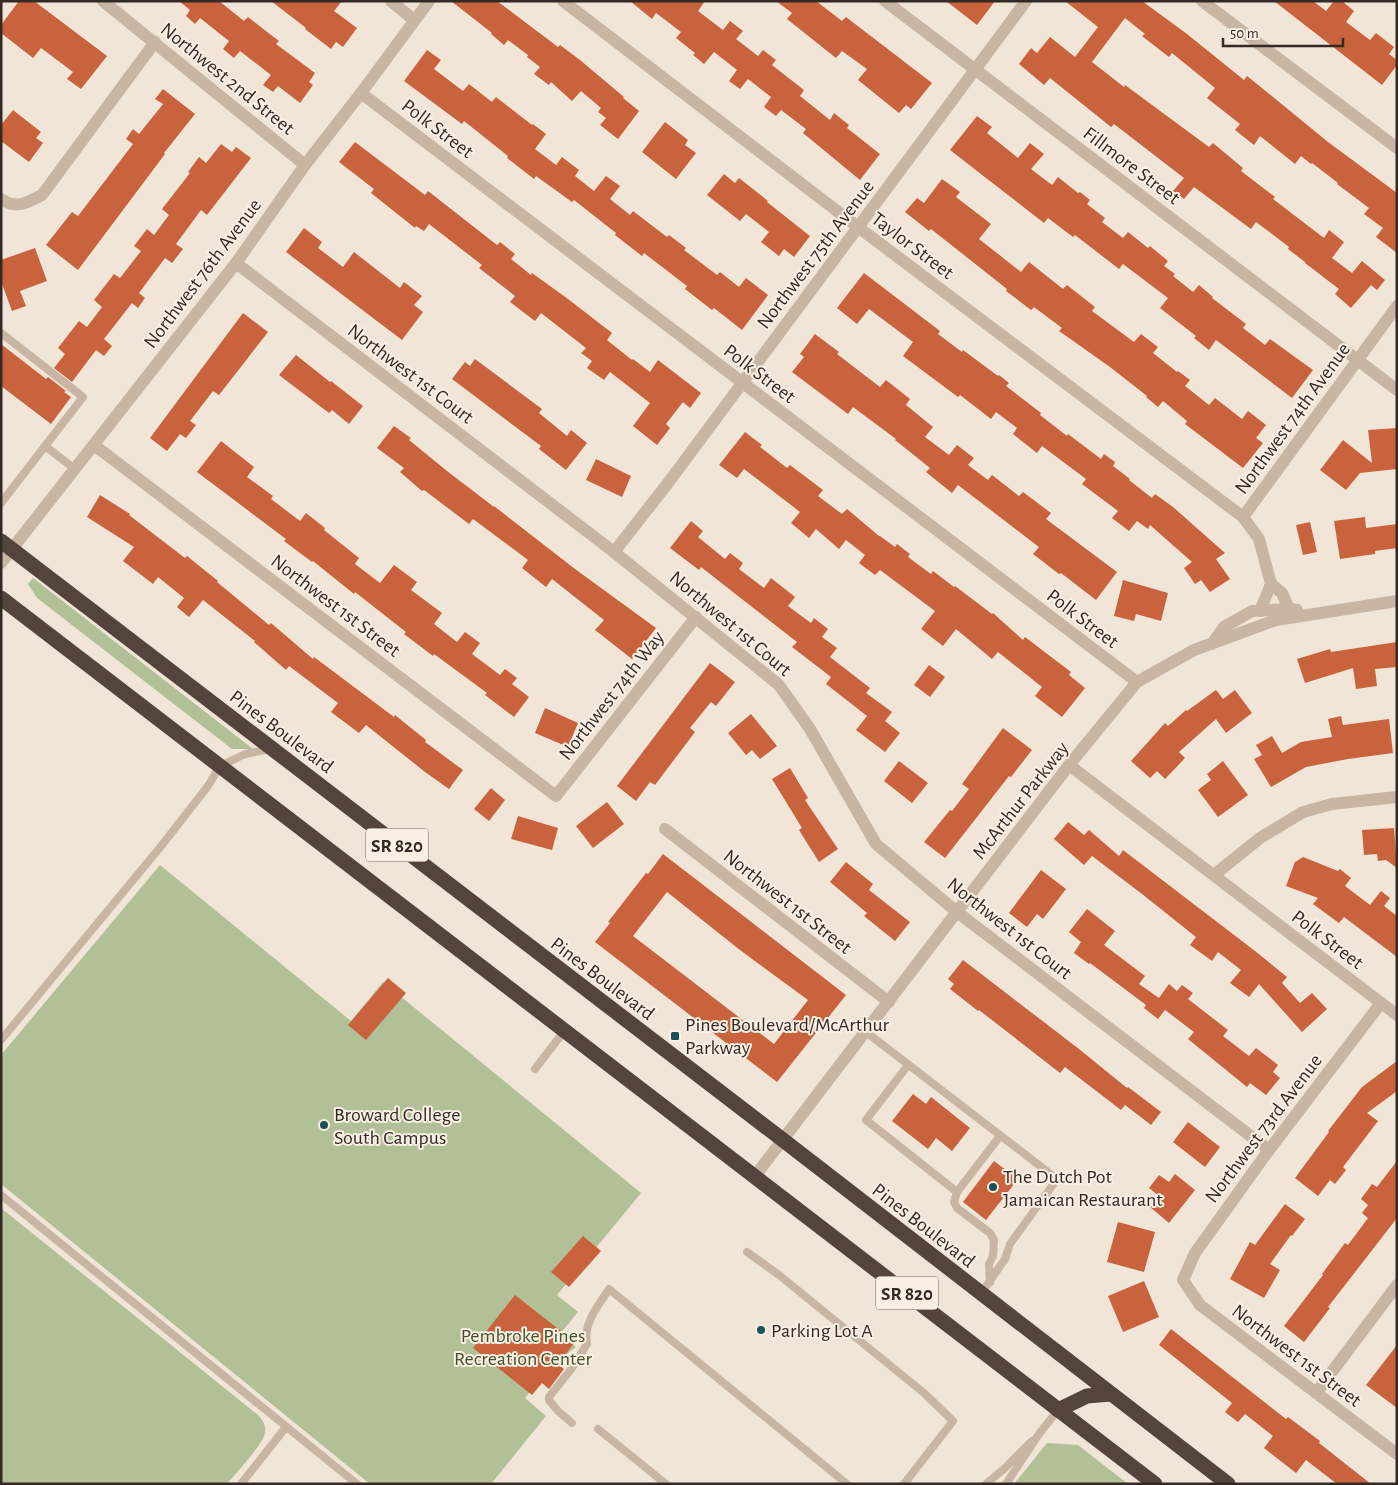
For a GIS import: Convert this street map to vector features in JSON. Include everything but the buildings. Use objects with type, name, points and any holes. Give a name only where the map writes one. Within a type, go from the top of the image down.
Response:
[{"type":"highway","name":"Pines Boulevard","points":[[6,545],[783,1140],[985,1288],[1111,1394],[1228,1484]]},
{"type":"highway","name":"SR 820","points":[[1,598],[1155,1484]]},
{"type":"highway","points":[[1058,1410],[1087,1396],[1111,1394]]},
{"type":"street","name":"Northwest 2nd Street","points":[[103,1],[305,165]]},
{"type":"street","points":[[391,1],[414,20]]},
{"type":"street","name":"Northwest 76th Avenue","points":[[1,563],[6,545],[76,469],[236,263],[305,165],[361,93],[428,1]]},
{"type":"street","name":"Taylor Street","points":[[562,1],[858,227],[1243,516]]},
{"type":"street","name":"Fillmore Street","points":[[885,1],[1397,390]]},
{"type":"street","name":"Northwest 75th Avenue","points":[[614,552],[1026,1]]},
{"type":"street","points":[[1202,1],[1397,148]]},
{"type":"street","points":[[1,199],[6,203],[23,205],[42,194],[155,42]]},
{"type":"street","name":"Polk Street","points":[[361,93],[1137,682]]},
{"type":"street","name":"Northwest 1st Court","points":[[236,263],[614,552],[780,685],[810,729],[876,844],[957,912],[1269,1150]]},
{"type":"street","name":"Northwest 74th Avenue","points":[[1292,613],[1282,593],[1271,584],[1259,538],[1243,516],[1397,306]]},
{"type":"street","name":"Northwest 1st Street","points":[[94,445],[556,796]]},
{"type":"street","points":[[1260,611],[1271,584]]},
{"type":"street","name":"McArthur Parkway","points":[[1212,644],[1224,626],[1252,611],[1317,613],[1397,601]]},
{"type":"street","name":"McArthur Parkway","points":[[755,1176],[1070,765],[1137,682],[1194,650],[1292,613]]},
{"type":"street","name":"Northwest 74th Way","points":[[556,796],[696,617]]},
{"type":"street","name":"Polk Street","points":[[1070,765],[1397,1015]]},
{"type":"street","points":[[1214,875],[1260,838],[1303,812],[1332,804],[1397,797]]},
{"type":"street","name":"Northwest 1st Street","points":[[665,829],[889,1002]]},
{"type":"street","name":"Northwest 73rd Avenue","points":[[1183,1280],[1195,1253],[1269,1150],[1380,1003]]},
{"type":"street","name":"Northwest 1st Street","points":[[1183,1280],[1200,1305],[1397,1454]]},
{"type":"street","points":[[1316,1393],[1397,1284]]},
{"type":"lane","points":[[1,333],[83,397],[1,503]]},
{"type":"lane","points":[[46,446],[76,469]]},
{"type":"lane","points":[[1,1040],[162,846],[208,786],[220,766],[245,754],[271,749]]},
{"type":"lane","points":[[535,1069],[565,1030]]},
{"type":"lane","points":[[866,1032],[1057,1179],[1010,1244],[1005,1259],[985,1288]]},
{"type":"lane","points":[[908,1065],[866,1120],[957,1192]]},
{"type":"lane","points":[[985,1288],[989,1264],[993,1256],[994,1240],[990,1233],[957,1208],[954,1202],[957,1192],[1000,1136]]},
{"type":"lane","points":[[1,1195],[357,1484]]},
{"type":"lane","points":[[746,1252],[779,1275],[924,1392],[953,1421],[904,1484]]},
{"type":"lane","points":[[572,1423],[558,1411],[549,1400],[549,1397],[572,1368],[587,1344],[585,1334],[590,1319],[608,1289],[847,1484]]},
{"type":"lane","points":[[1006,1484],[1039,1434],[1058,1410]]},
{"type":"lane","points":[[242,1484],[286,1427]]},
{"type":"lane","points":[[598,1429],[666,1484]]},
{"type":"lane","points":[[986,1484],[1039,1434]]},
{"type":"green space","points":[[33,578],[253,749],[232,749],[37,598],[28,584]]},
{"type":"green space","name":"Pembroke Pines Recreation Center","points":[[160,865],[351,1021],[383,982],[641,1193],[557,1295],[578,1312],[560,1334],[576,1347],[550,1367],[525,1398],[546,1416],[491,1484],[370,1484],[1,1184],[1,1055]]},
{"type":"green space","points":[[1,1208],[260,1417],[265,1427],[262,1441],[227,1484],[1,1484]]},
{"type":"green space","points":[[1047,1443],[1078,1445],[1128,1484],[1014,1484]]},
{"type":"place","name":"Pines Boulevard/McArthur Parkway","points":[[675,1036]]},
{"type":"place","name":"Broward College South Campus","points":[[324,1125]]},
{"type":"place","name":"The Dutch Pot Jamaican Restaurant","points":[[993,1187]]},
{"type":"place","name":"Parking Lot A","points":[[761,1330]]}]
